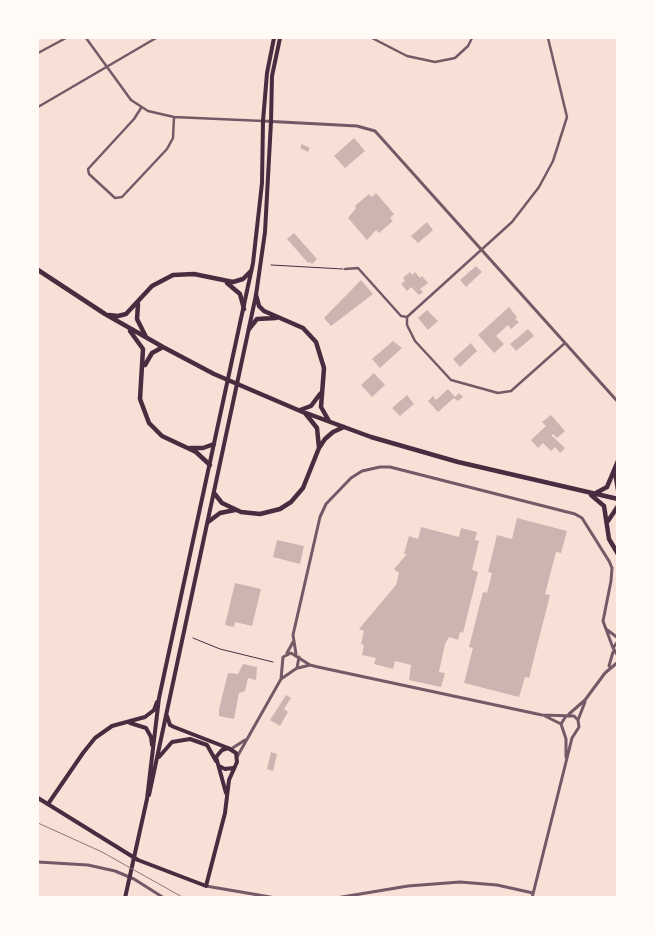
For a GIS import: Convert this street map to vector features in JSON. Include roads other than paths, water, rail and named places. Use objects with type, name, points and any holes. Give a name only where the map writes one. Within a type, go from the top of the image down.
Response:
[{"type":"highway","points":[[38,270],[105,314],[162,347],[214,374],[304,413],[458,462],[618,499]]},
{"type":"highway","points":[[105,314],[118,316],[126,314],[139,303],[152,286],[173,275],[194,274],[226,282],[239,282],[251,271]]},
{"type":"highway","points":[[226,282],[240,294],[244,309]]},
{"type":"highway","points":[[256,295],[258,306],[278,318],[303,328],[316,342],[323,359],[321,407],[330,422]]},
{"type":"highway","points":[[139,303],[137,319],[147,338]]},
{"type":"highway","points":[[248,329],[257,319],[278,318]]},
{"type":"highway","points":[[125,326],[141,344],[144,366],[140,399],[149,423],[162,436],[188,448],[201,456],[210,465]]},
{"type":"highway","points":[[144,366],[152,352],[162,347]]},
{"type":"highway","points":[[299,410],[311,406],[321,392]]},
{"type":"highway","points":[[304,413],[317,428],[319,448]]},
{"type":"highway","points":[[214,493],[222,503],[237,510],[253,514],[267,514],[291,502],[303,488],[319,448],[329,435],[344,427]]},
{"type":"highway","points":[[188,448],[203,448],[214,444]]},
{"type":"highway","points":[[590,494],[607,487],[618,461]]},
{"type":"highway","points":[[615,470],[618,490]]},
{"type":"highway","points":[[590,494],[604,506],[609,539],[618,554]]},
{"type":"highway","points":[[607,522],[618,506]]},
{"type":"highway","points":[[208,522],[220,513],[237,510]]},
{"type":"main road","points":[[125,898],[147,799],[159,698],[244,309],[258,231],[263,121],[267,73],[274,38]]},
{"type":"main road","points":[[147,799],[152,787],[166,712],[256,295],[265,232],[272,76],[280,38]]},
{"type":"main road","points":[[48,804],[95,738],[104,730],[150,714],[159,698]]},
{"type":"main road","points":[[38,798],[104,841],[138,860],[206,886],[225,813],[226,793],[237,757],[229,749],[174,727],[167,720],[166,712]]},
{"type":"main road","points":[[128,723],[139,725],[149,732],[152,755]]},
{"type":"main road","points":[[157,759],[167,746],[184,738],[197,740],[207,745],[217,763],[226,793]]},
{"type":"main road","points":[[217,763],[219,752],[229,749]]},
{"type":"main road","points":[[217,763],[225,769],[233,768]]},
{"type":"street","points":[[38,53],[66,38]]},
{"type":"street","points":[[86,38],[131,100],[141,108],[155,114],[174,117],[357,126],[375,131],[618,402]]},
{"type":"street","points":[[38,107],[156,38]]},
{"type":"street","points":[[372,38],[407,56],[435,62],[455,58],[468,46],[472,38]]},
{"type":"street","points":[[407,317],[512,222],[539,187],[553,161],[564,132],[567,117],[548,38]]},
{"type":"street","points":[[141,108],[134,119],[89,167],[89,174],[115,198],[122,197],[167,149],[173,138],[174,117]]},
{"type":"street","points":[[345,269],[358,268],[401,316],[407,317]]},
{"type":"street","points":[[407,317],[410,334],[451,380],[498,393],[511,391],[565,343]]},
{"type":"street","points":[[237,757],[281,679],[283,657],[293,641],[317,528],[326,504],[351,478],[362,471],[380,467],[390,468],[575,514],[582,518],[612,568],[611,581],[603,614],[604,628],[613,650],[618,656]]},
{"type":"street","points":[[604,628],[618,639],[605,674]]},
{"type":"street","points":[[293,641],[297,656],[296,669]]},
{"type":"street","points":[[287,653],[297,656],[310,665],[542,715],[568,715],[578,720]]},
{"type":"street","points":[[561,726],[568,715],[586,700],[605,674],[618,662]]},
{"type":"street","points":[[282,665],[287,670],[310,665]]},
{"type":"street","points":[[281,679],[296,669]]},
{"type":"street","points":[[532,898],[566,761],[575,732],[579,727],[578,720],[586,700]]},
{"type":"street","points":[[542,715],[561,726],[566,732],[575,732]]},
{"type":"street","points":[[561,726],[566,739],[566,761]]},
{"type":"street","points":[[229,749],[246,740]]},
{"type":"street","points":[[38,862],[88,865],[115,871],[134,879],[164,898]]},
{"type":"street","points":[[336,898],[408,886],[460,882],[497,885],[533,893]]},
{"type":"street","points":[[206,886],[276,898]]},
{"type":"railway","points":[[38,823],[102,852],[184,898]]}]
